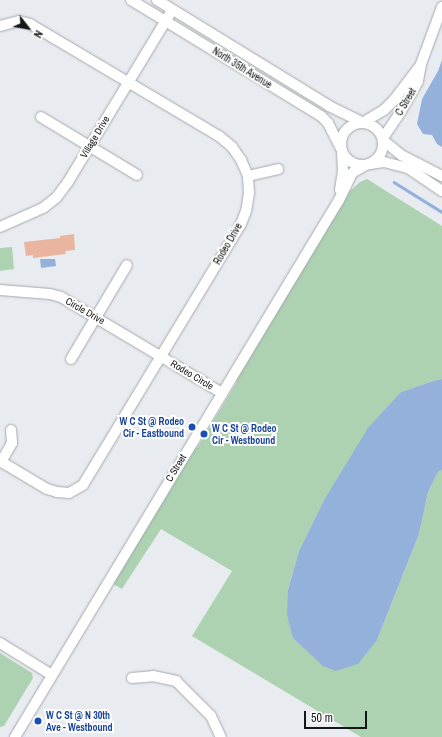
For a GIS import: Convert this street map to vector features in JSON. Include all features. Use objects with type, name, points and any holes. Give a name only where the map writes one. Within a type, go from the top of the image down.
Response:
[{"type":"street","name":"North 35th Avenue","points":[[131,0],[321,116],[328,123],[342,150]]},
{"type":"street","name":"North 35th Avenue","points":[[157,0],[329,106],[363,122]]},
{"type":"street","name":"C Street","points":[[383,140],[418,81],[421,64],[442,7]]},
{"type":"street","name":"Village Drive","points":[[0,226],[43,208],[56,198],[89,147],[172,10]]},
{"type":"street","name":"Rodeo Drive","points":[[0,26],[18,21],[30,24],[219,136],[232,147],[241,160],[248,176],[249,192],[244,216],[92,473],[79,488],[69,493],[56,492],[47,489],[1,462]]},
{"type":"street","name":"C Street","points":[[363,122],[384,110],[394,100],[421,64]]},
{"type":"street","points":[[41,117],[137,175]]},
{"type":"street","points":[[442,176],[401,155],[383,140],[376,127],[363,122],[354,124],[344,133],[342,150],[349,161],[354,164],[384,162],[408,168],[442,191]]},
{"type":"street","points":[[368,164],[375,161],[382,152],[383,140]]},
{"type":"street","name":"C Street","points":[[339,200],[343,171],[342,150]]},
{"type":"street","name":"C Street","points":[[15,737],[339,200],[352,173],[368,164]]},
{"type":"street","points":[[248,176],[278,169]]},
{"type":"street","points":[[71,359],[127,266]]},
{"type":"street","name":"Circle Drive","points":[[0,290],[50,294],[61,297],[96,316],[162,357]]},
{"type":"street","name":"Rodeo Circle","points":[[162,357],[222,393]]},
{"type":"street","points":[[1,462],[12,443],[11,430]]},
{"type":"street","points":[[0,643],[52,675]]},
{"type":"street","points":[[132,678],[153,676],[176,681],[211,716],[221,737]]},
{"type":"green space","points":[[367,179],[442,226],[442,379],[401,392],[324,500],[299,551],[288,590],[377,640],[419,534],[428,492],[438,472],[442,470],[442,737],[361,737],[192,636],[232,571],[161,529],[122,589],[113,584],[195,447],[197,448],[237,382],[234,380],[350,191],[360,182]]},
{"type":"green space","points":[[12,247],[14,269],[0,271],[0,248]]},
{"type":"green space","points":[[0,653],[32,673],[33,678],[4,726],[0,727]]},
{"type":"water","points":[[442,60],[442,147],[437,144],[432,135],[423,134],[417,124],[422,99],[438,71]]},
{"type":"water","points":[[40,259],[55,259],[56,266],[41,268]]},
{"type":"water","points":[[442,379],[442,470],[438,472],[428,492],[419,534],[377,640],[358,664],[336,671],[323,666],[293,638],[287,615],[288,590],[299,551],[324,500],[368,428],[401,392]]},
{"type":"building","points":[[74,234],[75,250],[65,251],[66,254],[33,258],[33,255],[26,256],[24,242],[60,238],[60,236]]},
{"type":"waterway","points":[[394,182],[442,212]]},
{"type":"place","name":"W C St @ Rodeo Cir - Eastbound","points":[[192,427]]},
{"type":"place","name":"W C St @ Rodeo Cir - Westbound","points":[[204,434]]},
{"type":"place","name":"W C St @ N 30th Ave - Westbound","points":[[38,721]]}]
